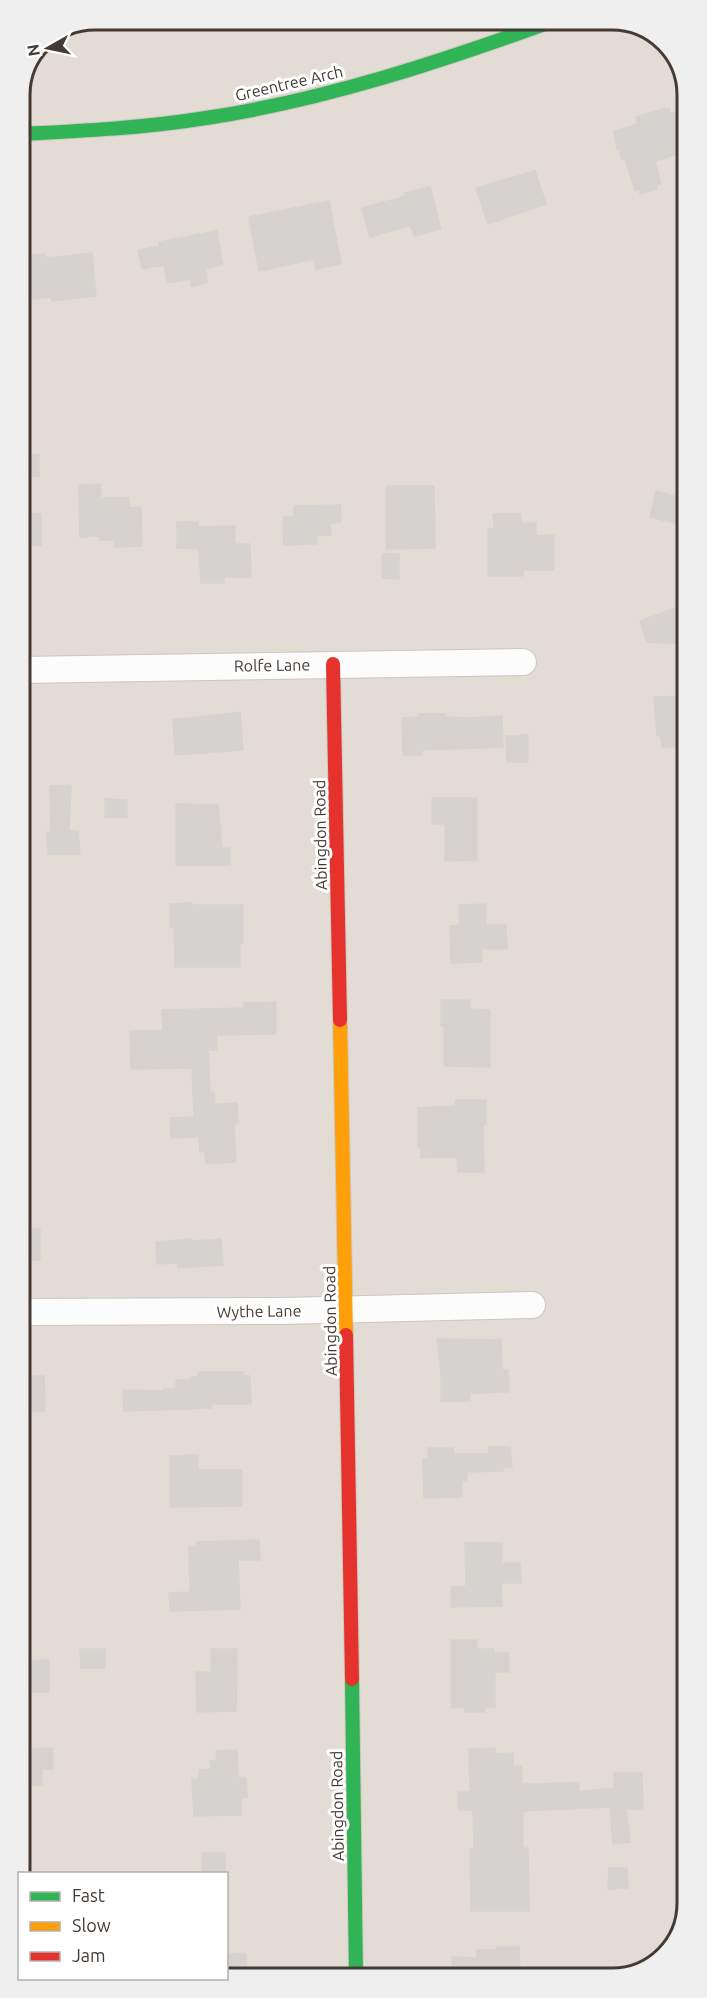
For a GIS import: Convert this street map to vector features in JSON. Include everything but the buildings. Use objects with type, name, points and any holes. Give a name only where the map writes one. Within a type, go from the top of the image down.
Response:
[{"type":"street","name":"Greentree Arch","points":[[30,133],[120,128],[268,107],[376,80],[528,30]]},
{"type":"street","name":"Rolfe Lane","points":[[30,669],[523,662]]},
{"type":"street","name":"Abingdon Road","points":[[333,664],[356,1968]]},
{"type":"street","name":"Wythe Lane","points":[[30,1312],[283,1311],[532,1305]]},
{"type":"shaded area","points":[[95,30],[617,30],[637,35],[652,43],[666,59],[675,78],[677,95],[677,1903],[674,1924],[664,1943],[648,1957],[629,1966],[612,1968],[228,1968],[228,1872],[30,1872],[30,90],[32,78],[41,59],[49,49],[70,35]]},
{"type":"traffic: fast","points":[[30,133],[160,124],[206,118],[295,101],[383,78],[527,30]]},
{"type":"traffic: fast","points":[[352,1679],[356,1968]]},
{"type":"traffic: slow","points":[[340,1020],[346,1335]]},
{"type":"traffic: jam","points":[[333,664],[340,1020]]},
{"type":"traffic: jam","points":[[346,1335],[352,1679]]}]
